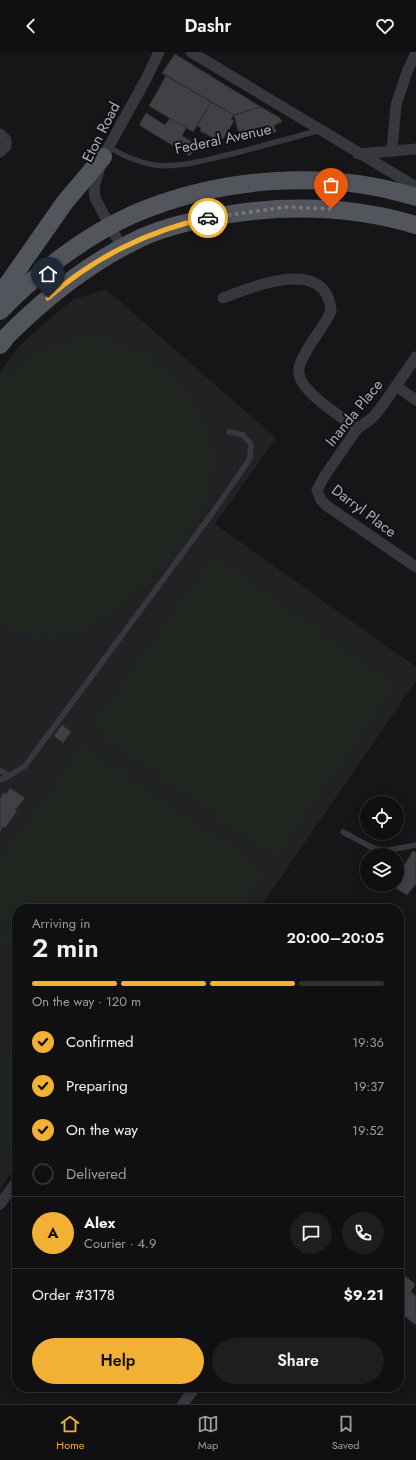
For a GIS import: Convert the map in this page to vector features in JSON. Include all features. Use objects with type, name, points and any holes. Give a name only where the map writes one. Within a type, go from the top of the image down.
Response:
[{"type":"main road","points":[[0,300],[7,285],[65,202],[106,152]]},
{"type":"main road","points":[[0,311],[36,278],[94,236],[135,214],[171,201],[212,190],[257,183],[304,181],[358,183],[416,197]]},
{"type":"main road","points":[[0,345],[7,336],[58,289],[86,269],[122,248],[164,229],[192,221],[286,207],[331,209],[386,216],[416,225]]},
{"type":"main road","points":[[0,332],[30,304],[58,289]]},
{"type":"street","name":"Eton Road","points":[[122,248],[96,198],[94,187],[106,152],[159,52]]},
{"type":"street","name":"Federal Avenue","points":[[192,52],[321,129],[358,154],[416,187]]},
{"type":"street","points":[[392,151],[396,105],[407,72],[416,53]]},
{"type":"street","points":[[0,134],[6,140],[6,146],[0,152]]},
{"type":"street","points":[[358,154],[416,149]]},
{"type":"street","points":[[223,298],[242,290],[280,280],[310,280],[320,286],[327,294],[331,311],[327,320],[304,354],[300,365],[299,374],[302,383],[309,392],[357,429]]},
{"type":"street","name":"Inanda Place","points":[[317,490],[324,477],[357,429],[372,418],[416,357]]},
{"type":"street","points":[[396,386],[416,400]]},
{"type":"street","name":"Darryl Place","points":[[317,490],[321,500],[327,506],[416,567]]},
{"type":"street","points":[[0,1204],[12,1188]]},
{"type":"street","points":[[183,1404],[192,1392]]},
{"type":"lane","name":"Federal Avenue","points":[[106,152],[155,165],[170,166],[186,164],[267,145],[321,129]]},
{"type":"lane","points":[[0,780],[25,766],[211,515],[247,463],[251,451],[248,440],[243,435],[230,432]]},
{"type":"lane","points":[[0,770],[9,776]]},
{"type":"lane","points":[[343,832],[373,848],[384,851],[416,845]]},
{"type":"shaded area","points":[[106,289],[276,438],[215,524],[416,667],[416,681],[262,904],[12,904],[12,1172],[0,1188],[0,372],[20,345],[72,300]]},
{"type":"shaded area","points":[[96,336],[151,358],[173,378],[193,406],[211,441],[214,466],[202,502],[179,542],[156,574],[123,604],[91,627],[56,636],[18,633],[0,623],[0,386],[14,369],[33,355],[64,342]]},
{"type":"shaded area","points":[[214,558],[394,683],[275,858],[93,728]]},
{"type":"shaded area","points":[[84,746],[264,870],[241,904],[12,904],[12,950],[0,942],[0,863]]},
{"type":"shaded area","points":[[0,1048],[12,1057],[12,1143],[0,1159]]},
{"type":"building","points":[[175,54],[261,107],[234,115],[162,73]]},
{"type":"building","points":[[166,76],[211,102],[193,132],[149,106]]},
{"type":"building","points":[[211,102],[234,115],[231,119],[234,121],[223,139],[220,137],[218,140],[200,131],[201,128],[197,126]]},
{"type":"building","points":[[261,107],[280,118],[282,122],[274,125],[276,132],[241,141],[234,115]]},
{"type":"building","points":[[146,113],[165,125],[170,118],[186,128],[182,136],[196,144],[190,156],[139,125]]},
{"type":"building","points":[[62,725],[71,732],[63,743],[54,736]]},
{"type":"building","points":[[10,788],[25,798],[15,810],[17,811],[5,828],[3,827],[0,832],[0,798],[4,792],[6,794]]},
{"type":"building","points":[[413,851],[416,852],[416,885],[407,895],[402,892],[404,892],[404,866]]},
{"type":"building","points":[[404,1275],[415,1284],[411,1292],[416,1296],[416,1325],[404,1316]]},
{"type":"way so far","points":[[208,218],[286,207],[331,209]]},
{"type":"route","points":[[48,298],[86,269],[143,237],[164,229],[208,218]]}]
